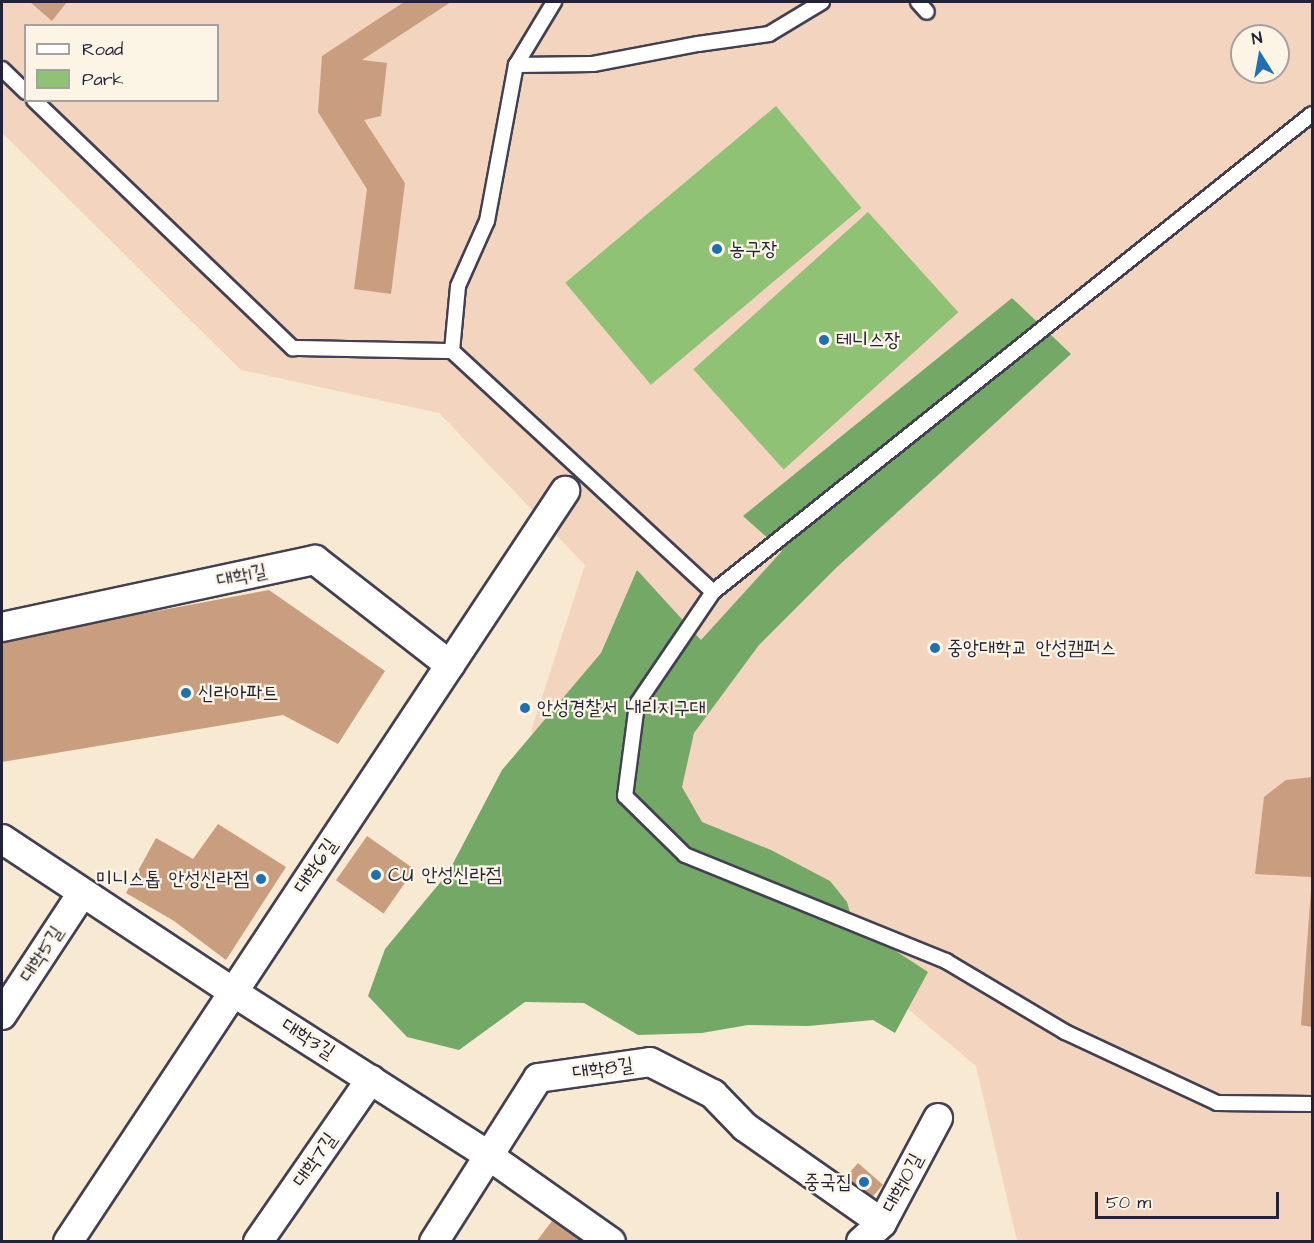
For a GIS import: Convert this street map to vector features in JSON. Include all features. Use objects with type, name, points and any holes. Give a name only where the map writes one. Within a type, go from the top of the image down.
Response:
[{"type":"street","name":"대학6길","points":[[68,1242],[565,491]]},
{"type":"street","name":"대학1길","points":[[2,627],[315,560],[450,665]]},
{"type":"street","name":"대학3길","points":[[2,839],[233,992],[371,1078],[489,1156],[611,1242]]},
{"type":"street","name":"대학5길","points":[[2,1015],[82,893]]},
{"type":"street","name":"대학8길","points":[[434,1242],[538,1078],[650,1062],[713,1094],[745,1127],[872,1232]]},
{"type":"street","name":"대학7길","points":[[258,1242],[371,1078]]},
{"type":"street","name":"대학10길","points":[[872,1232],[938,1118]]},
{"type":"lane","points":[[452,351],[458,286],[487,221],[516,65],[554,2]]},
{"type":"lane","points":[[516,65],[593,64],[698,44],[769,34],[822,2]]},
{"type":"lane","points":[[2,69],[24,90]]},
{"type":"lane","points":[[36,102],[293,348],[452,351],[713,592]]},
{"type":"lane","points":[[1312,114],[713,592],[637,704],[624,796],[685,855],[946,961],[1065,1032],[1217,1103],[1312,1104]]},
{"type":"shaded area","name":"중앙대학교 안성캠퍼스","points":[[2,2],[1312,2],[1312,1241],[1017,1241],[976,1066],[842,954],[591,840],[531,731],[585,565],[439,413],[241,370],[2,133]]},
{"type":"green space","name":"농구장","points":[[776,106],[861,208],[651,385],[565,283]]},
{"type":"green space","name":"테니스장","points":[[868,212],[958,312],[784,470],[693,369]]},
{"type":"green space","points":[[1012,298],[1071,354],[836,568],[759,645],[694,733],[682,787],[702,822],[771,850],[830,881],[847,902],[853,923],[928,972],[895,1033],[873,1020],[808,1026],[748,1025],[702,1033],[638,1035],[584,1003],[525,1002],[459,1050],[407,1037],[368,996],[385,949],[448,873],[502,770],[601,653],[637,570],[701,640],[782,551],[743,516]]},
{"type":"building","points":[[30,2],[67,2],[52,21]]},
{"type":"building","points":[[404,2],[451,2],[362,60],[387,63],[381,116],[364,120],[405,183],[391,294],[354,289],[367,189],[318,112],[322,56]]},
{"type":"building","name":"신라아파트","points":[[269,590],[385,671],[338,744],[283,715],[2,762],[2,640]]},
{"type":"building","points":[[1312,777],[1312,877],[1255,874],[1264,797],[1286,780]]},
{"type":"building","points":[[218,824],[286,867],[226,960],[174,921],[126,893],[156,838],[193,859]]},
{"type":"building","name":"CU 안성신라점","points":[[367,836],[415,869],[384,914],[336,880]]},
{"type":"building","points":[[1312,890],[1312,1027],[1301,1025]]},
{"type":"building","name":"중국집","points":[[858,1163],[883,1185],[869,1200],[844,1179]]},
{"type":"building","points":[[552,1221],[587,1242],[536,1242]]},
{"type":"place","name":"농구장","points":[[717,249]]},
{"type":"place","name":"테니스장","points":[[824,340]]},
{"type":"place","name":"중앙대학교 안성캠퍼스","points":[[935,648]]},
{"type":"place","name":"신라아파트","points":[[186,693]]},
{"type":"place","name":"안성경찰서 내리지구대","points":[[525,708]]},
{"type":"place","name":"CU 안성신라점","points":[[376,875]]},
{"type":"place","name":"미니스톱 안성신라점","points":[[261,879]]},
{"type":"place","name":"중국집","points":[[864,1182]]}]
